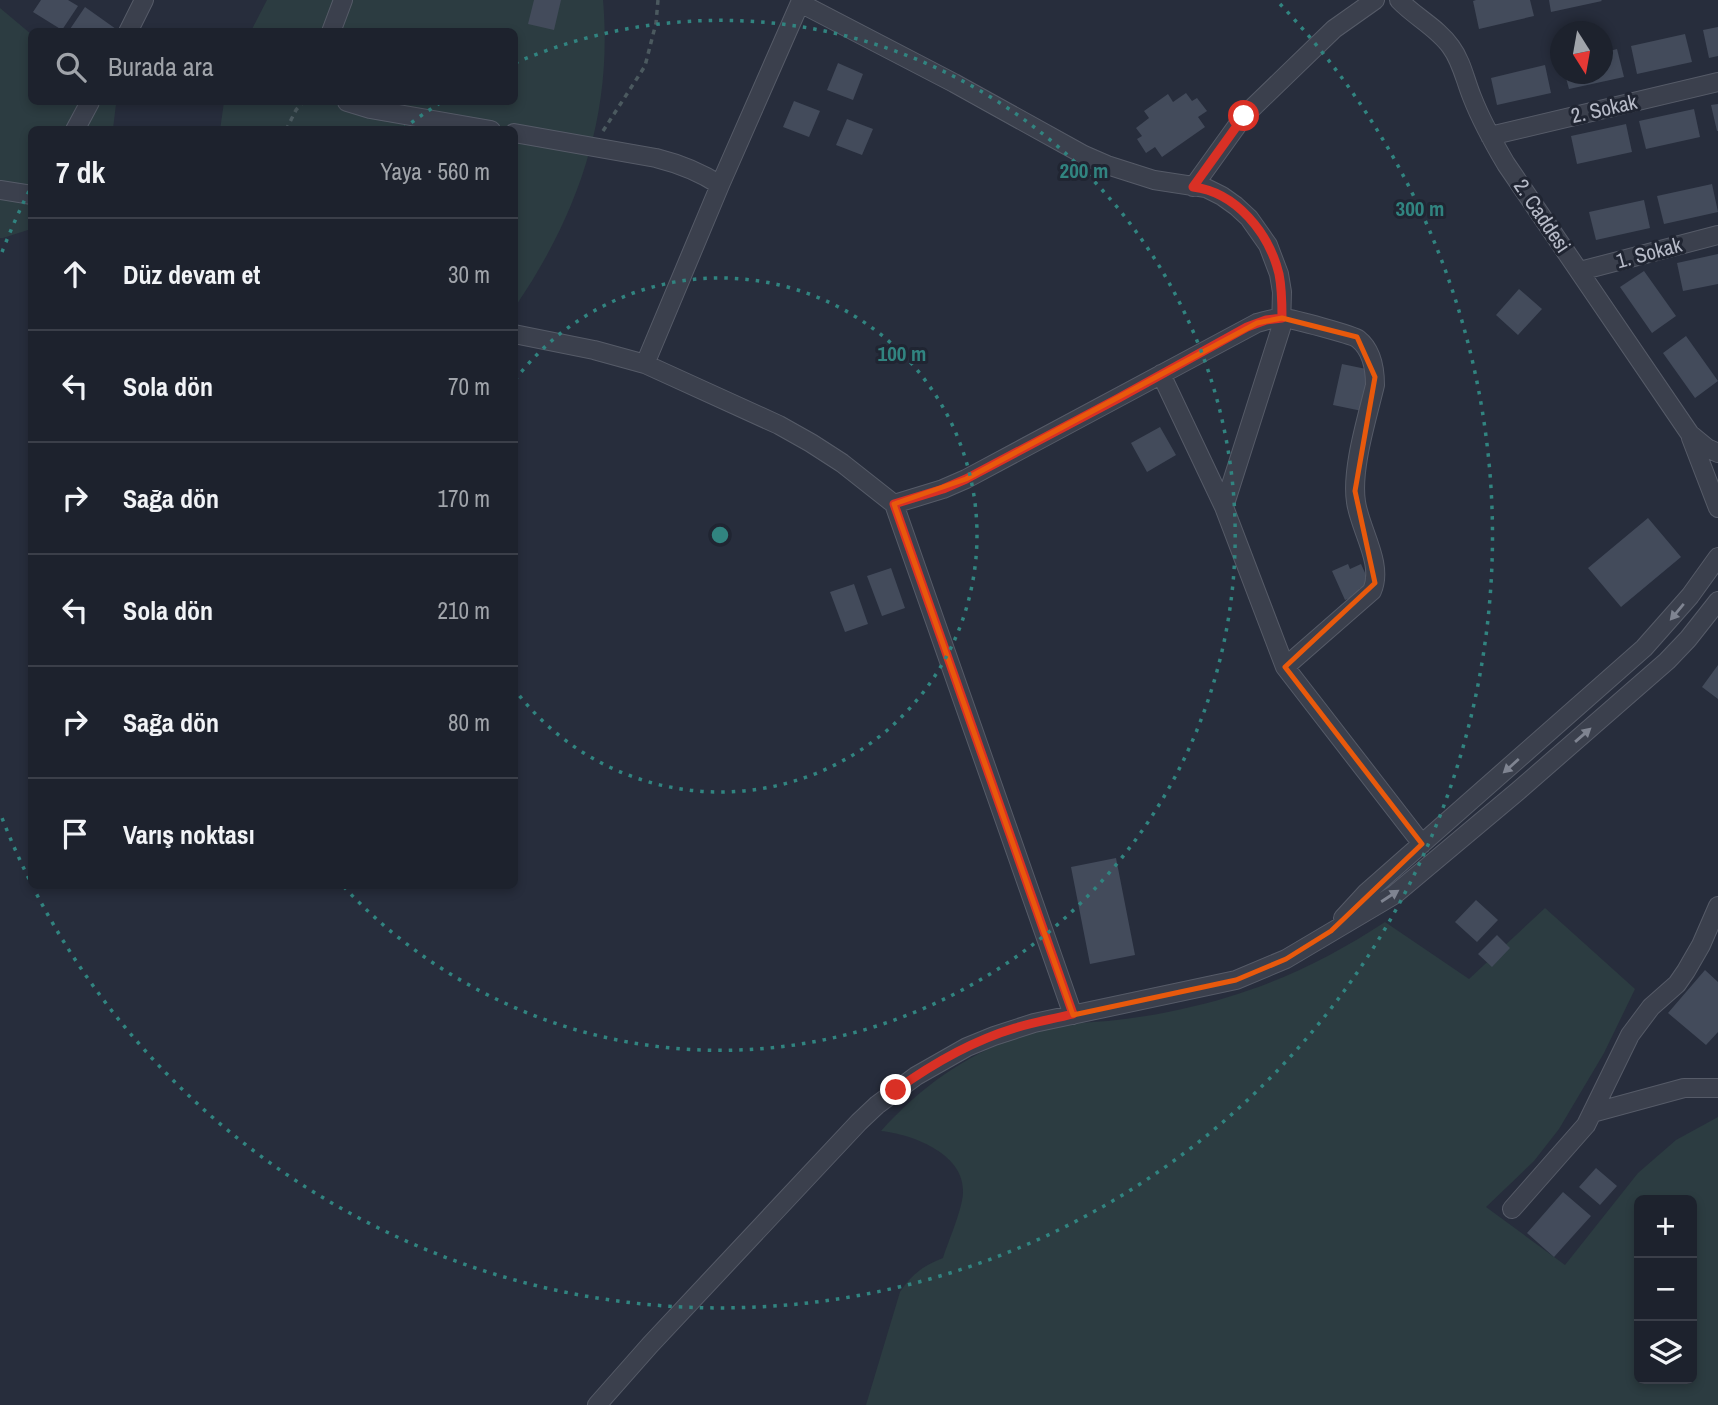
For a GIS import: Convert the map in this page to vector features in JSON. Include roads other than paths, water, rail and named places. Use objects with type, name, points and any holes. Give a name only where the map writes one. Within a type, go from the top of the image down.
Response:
[{"type":"street","points":[[130,28],[144,0]]},
{"type":"street","points":[[332,28],[343,0]]},
{"type":"street","points":[[1193,187],[1244,116],[1334,29],[1375,0]]},
{"type":"street","name":"2. Caddesi","points":[[1407,1],[1451,46],[1490,136],[1506,164],[1690,435]]},
{"type":"street","points":[[645,364],[800,3],[954,83],[1084,155],[1130,174],[1206,188],[1222,196],[1250,218],[1271,252],[1279,274],[1282,318],[1224,507]]},
{"type":"street","name":"2. Sokak","points":[[1490,136],[1718,82]]},
{"type":"street","points":[[77,126],[88,105]]},
{"type":"street","points":[[357,105],[468,126]]},
{"type":"street","points":[[518,135],[675,162],[720,185]]},
{"type":"street","points":[[0,190],[28,194]]},
{"type":"street","name":"1. Sokak","points":[[1580,271],[1718,235]]},
{"type":"street","points":[[894,504],[966,479],[1247,327],[1266,320],[1282,318],[1357,337],[1368,352],[1375,377],[1354,491],[1376,570],[1375,583],[1372,591],[1285,667]]},
{"type":"street","points":[[518,335],[594,350],[645,364],[779,425],[860,476],[894,504],[1073,1014]]},
{"type":"street","points":[[1161,374],[1224,507],[1285,667],[1422,844]]},
{"type":"street","points":[[1690,435],[1717,453]]},
{"type":"street","points":[[1690,435],[1718,508]]},
{"type":"street","points":[[1331,931],[1366,893],[1644,648],[1690,596],[1718,557]]},
{"type":"street","points":[[597,1405],[859,1122],[916,1076],[967,1047],[1013,1028],[1237,980],[1311,945],[1394,895],[1527,783],[1667,661],[1718,601]]},
{"type":"street","points":[[1512,1209],[1586,1125],[1630,1035],[1651,1007],[1677,984],[1686,971],[1718,906]]},
{"type":"street","points":[[1592,1112],[1684,1088],[1718,1088]]}]
